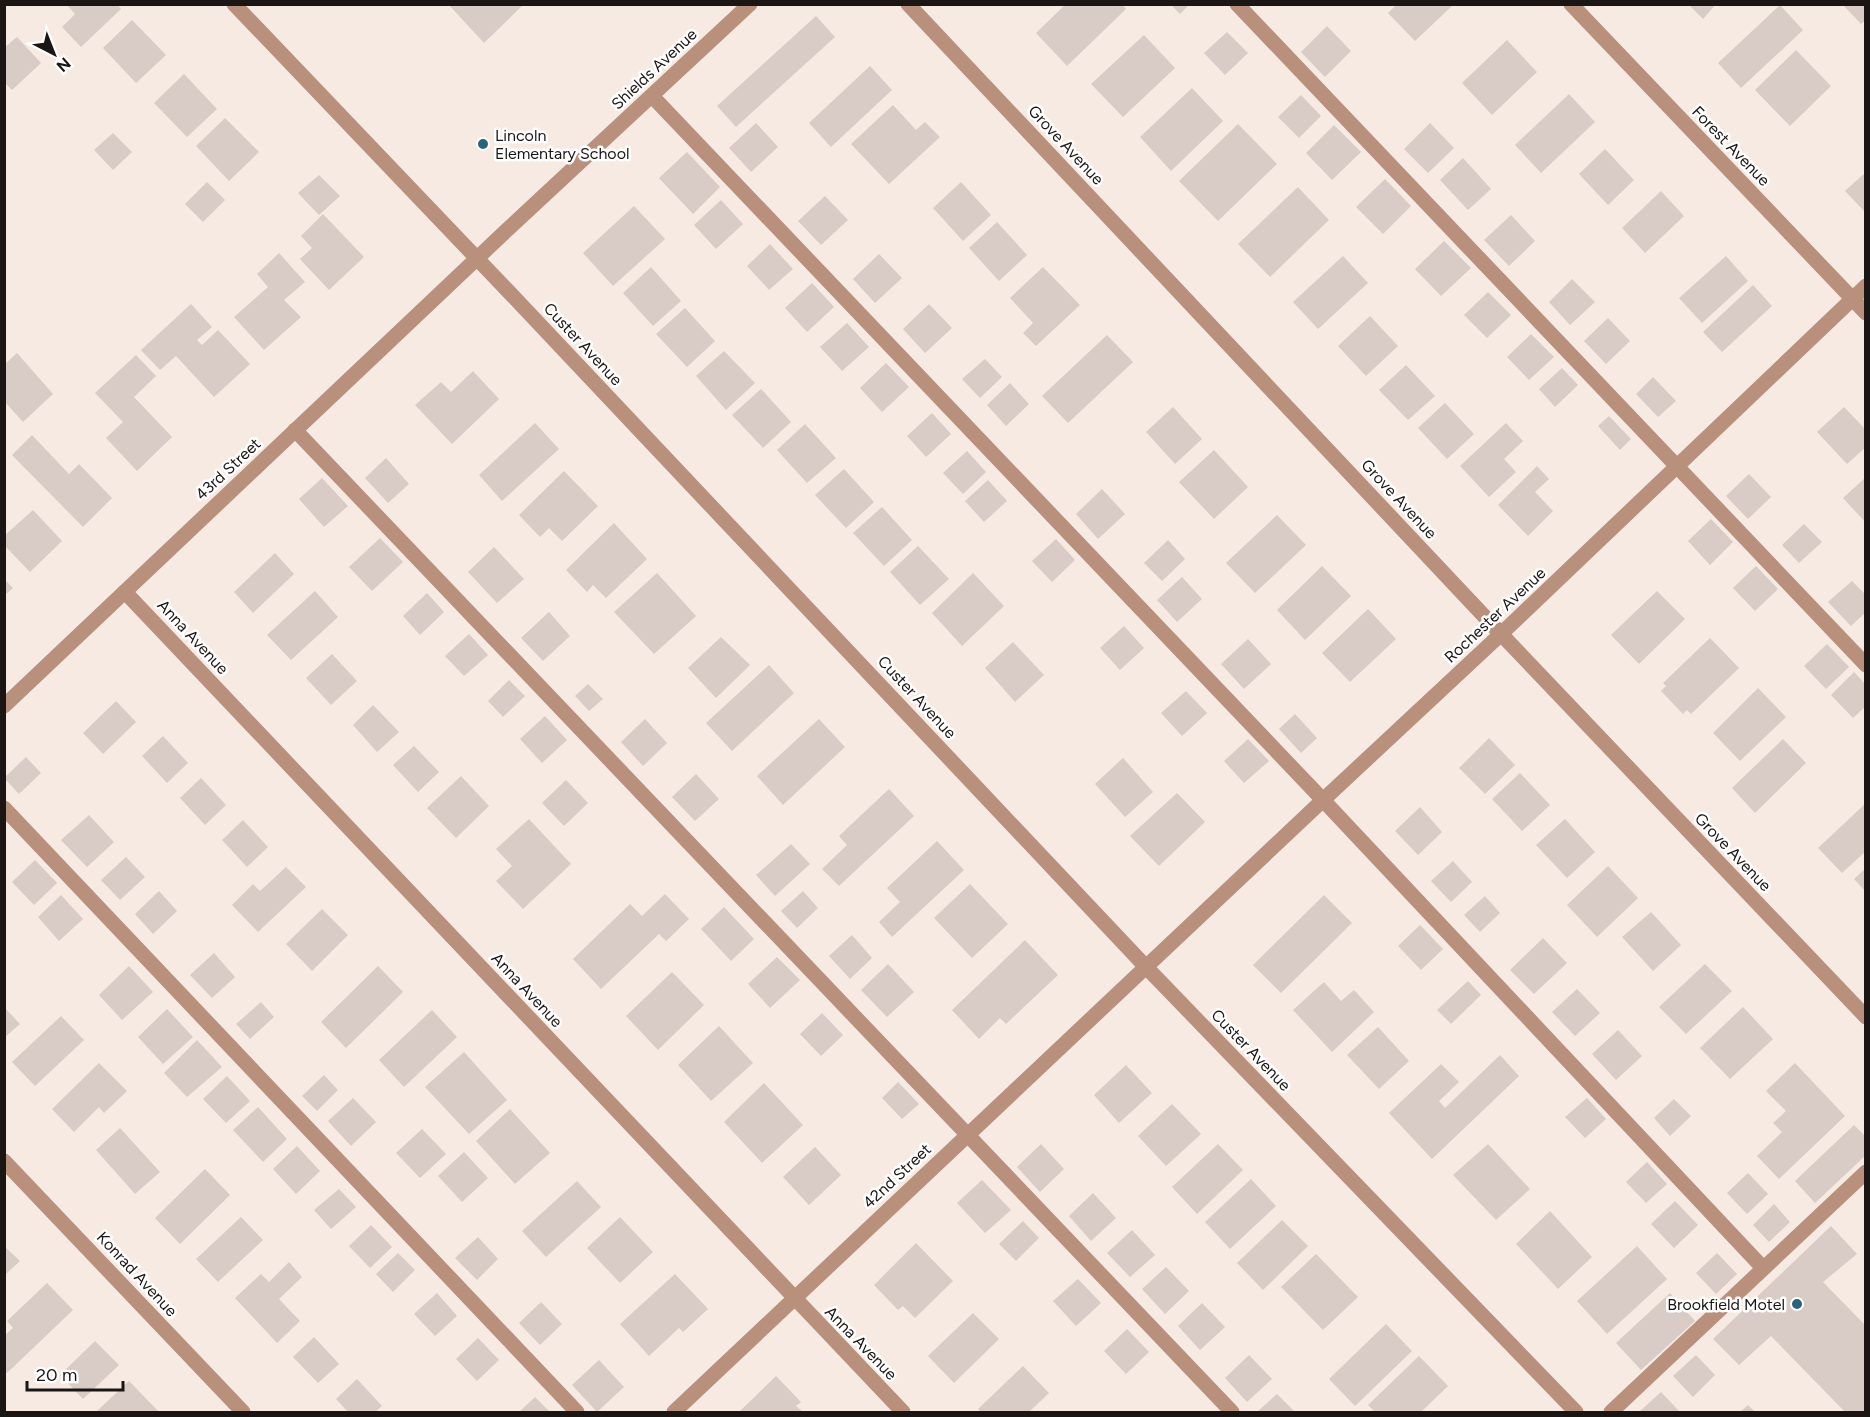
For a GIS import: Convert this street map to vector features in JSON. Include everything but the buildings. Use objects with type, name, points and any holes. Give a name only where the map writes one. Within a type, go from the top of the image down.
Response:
[{"type":"street","name":"Custer Avenue","points":[[234,4],[1147,968],[1576,1413]]},
{"type":"street","name":"Shields Avenue","points":[[477,259],[750,4]]},
{"type":"street","name":"Grove Avenue","points":[[908,4],[1501,634],[1866,1017]]},
{"type":"street","points":[[1237,4],[1866,665]]},
{"type":"street","name":"Forest Avenue","points":[[1571,4],[1866,313]]},
{"type":"street","points":[[652,96],[1323,800],[1763,1268]]},
{"type":"street","name":"43rd Street","points":[[4,706],[477,259]]},
{"type":"street","name":"Rochester Avenue","points":[[1147,968],[1866,286]]},
{"type":"street","points":[[295,430],[1232,1413]]},
{"type":"street","name":"Anna Avenue","points":[[126,592],[903,1413]]},
{"type":"street","points":[[4,808],[577,1413]]},
{"type":"street","name":"42nd Street","points":[[674,1413],[1147,968]]},
{"type":"street","name":"Konrad Avenue","points":[[4,1161],[243,1413]]},
{"type":"street","points":[[1611,1413],[1866,1172]]},
{"type":"place","name":"Lincoln Elementary School","points":[[483,144]]},
{"type":"place","name":"Brookfield Motel","points":[[1797,1304]]}]
